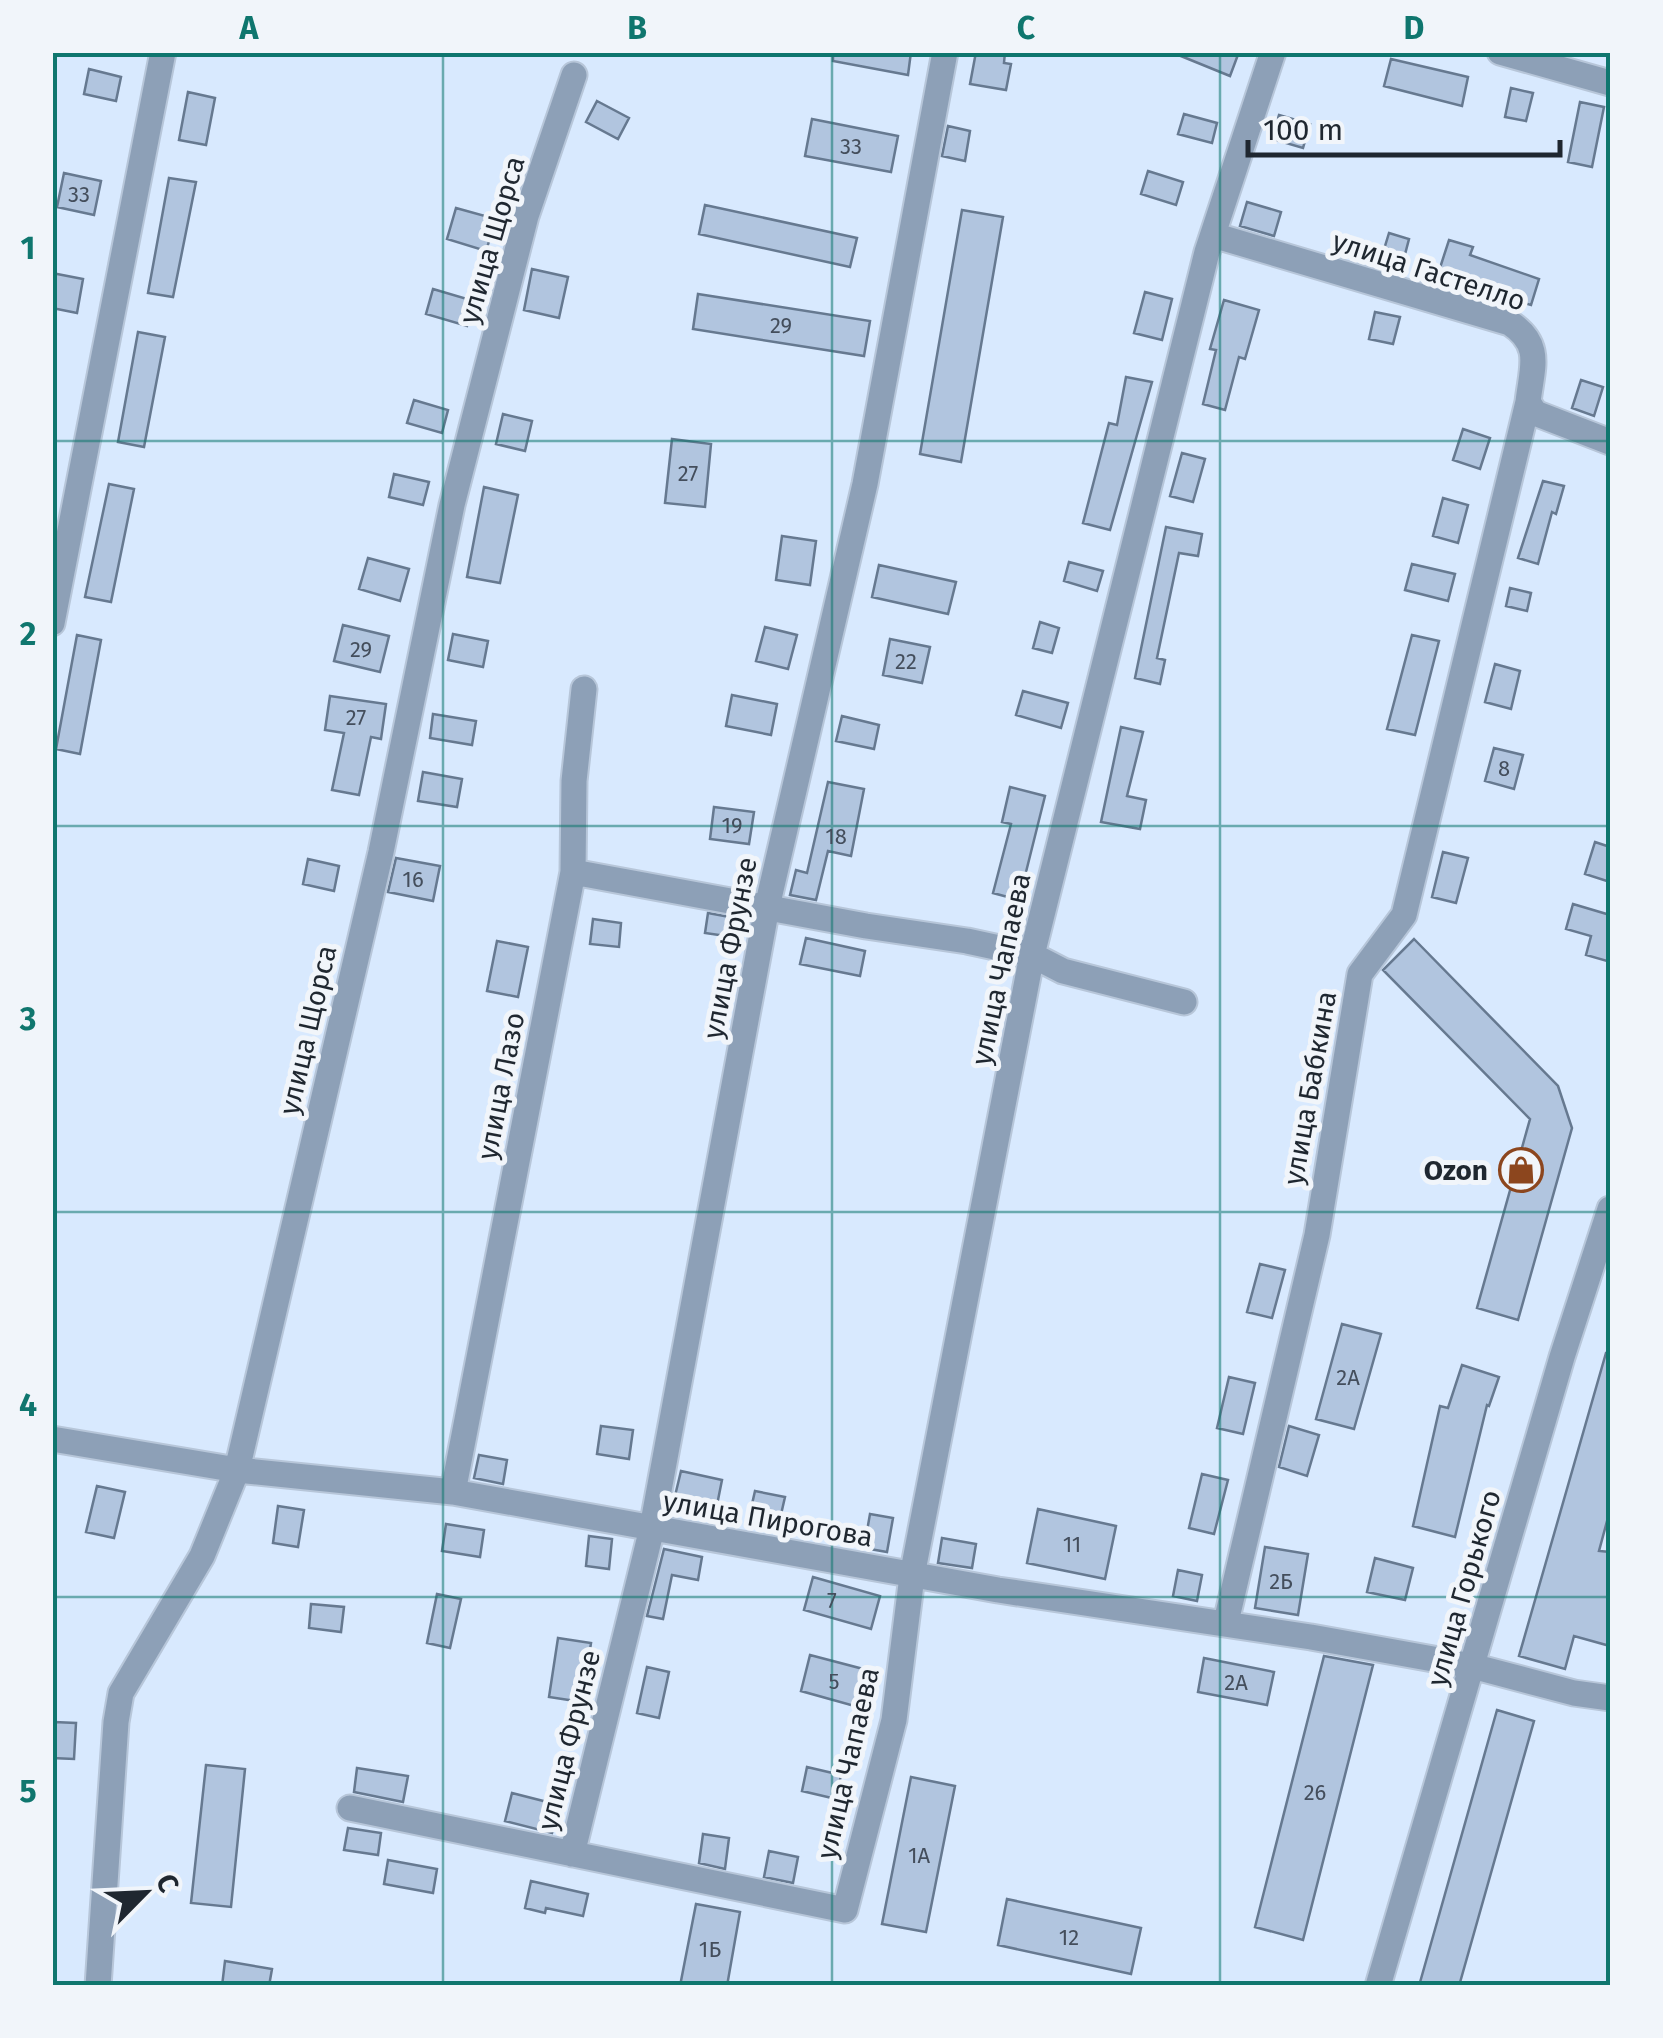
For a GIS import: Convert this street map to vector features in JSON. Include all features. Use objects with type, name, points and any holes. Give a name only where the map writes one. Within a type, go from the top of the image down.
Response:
[{"type":"street","points":[[52,623],[163,52]]},
{"type":"street","name":"улица Фрунзе","points":[[572,1854],[652,1528],[767,907],[865,484],[945,52]]},
{"type":"street","name":"улица Чапаева","points":[[572,1854],[844,1910],[894,1720],[912,1576],[1032,955],[1212,235],[1273,52]]},
{"type":"street","points":[[1500,52],[1608,74]]},
{"type":"street","name":"улица Щорса","points":[[98,1986],[121,1693],[202,1556],[237,1470],[380,852],[452,505],[526,216],[574,75]]},
{"type":"street","name":"улица Гастелло","points":[[1212,235],[1510,323],[1528,335],[1534,352],[1528,402]]},
{"type":"street","points":[[1528,402],[1535,414],[1610,442]]},
{"type":"street","name":"улица Бабкина","points":[[1226,1622],[1317,1236],[1360,974],[1404,915],[1528,402]]},
{"type":"street","name":"улица Лазо","points":[[453,1492],[573,872],[574,782],[584,689]]},
{"type":"street","points":[[573,872],[1032,955],[1063,971],[1184,1002]]},
{"type":"street","name":"улица Горького","points":[[1378,1986],[1557,1376],[1610,1209]]},
{"type":"street","name":"улица Пирогова","points":[[52,1439],[237,1470],[453,1492],[912,1576],[1226,1622],[1472,1666],[1574,1693],[1610,1698]]},
{"type":"street","points":[[350,1808],[572,1854]]},
{"type":"building","points":[[833,52],[911,52],[908,75],[833,61]]},
{"type":"building","points":[[976,52],[1005,52],[1004,63],[1011,64],[1006,90],[970,84]]},
{"type":"building","points":[[1171,52],[1239,52],[1230,76]]},
{"type":"building","points":[[1391,59],[1468,77],[1462,106],[1384,86]]},
{"type":"building","points":[[89,69],[121,77],[116,101],[84,94]]},
{"type":"building","points":[[1511,88],[1533,93],[1526,121],[1505,117]]},
{"type":"building","points":[[188,92],[215,98],[206,145],[179,140]]},
{"type":"building","points":[[597,101],[629,118],[618,139],[586,122]]},
{"type":"building","points":[[1580,102],[1604,107],[1592,167],[1568,162]]},
{"type":"building","points":[[1184,114],[1217,123],[1212,143],[1178,134]]},
{"type":"building","points":[[1279,115],[1310,124],[1303,148],[1272,139]]},
{"type":"building","points":[[812,119],[898,136],[891,172],[805,156]]},
{"type":"building","points":[[948,126],[970,131],[965,161],[942,156]]},
{"type":"building","points":[[1148,171],[1183,182],[1176,205],[1141,194]]},
{"type":"building","points":[[64,173],[101,181],[94,215],[57,207]]},
{"type":"building","points":[[169,178],[196,182],[173,297],[148,293]]},
{"type":"building","points":[[1247,202],[1281,212],[1274,236],[1240,226]]},
{"type":"building","points":[[705,205],[857,238],[850,267],[699,234]]},
{"type":"building","points":[[456,208],[496,219],[486,251],[447,239]]},
{"type":"building","points":[[962,210],[1003,217],[961,462],[920,454]]},
{"type":"building","points":[[1389,233],[1409,239],[1403,262],[1382,256]]},
{"type":"building","points":[[1449,240],[1473,247],[1470,255],[1539,279],[1531,305],[1506,298],[1507,292],[1463,277],[1462,282],[1438,274]]},
{"type":"building","points":[[532,269],[568,277],[559,318],[524,310]]},
{"type":"building","points":[[52,273],[83,279],[77,313],[52,308]]},
{"type":"building","points":[[433,289],[474,301],[467,326],[426,314]]},
{"type":"building","points":[[1145,292],[1172,299],[1162,340],[1134,333]]},
{"type":"building","points":[[698,294],[870,321],[864,356],[693,329]]},
{"type":"building","points":[[1224,300],[1259,310],[1245,359],[1239,357],[1225,410],[1203,404],[1216,350],[1210,349]]},
{"type":"building","points":[[1375,312],[1400,317],[1393,344],[1369,339]]},
{"type":"building","points":[[138,332],[165,337],[144,447],[118,442]]},
{"type":"building","points":[[1126,377],[1152,382],[1110,530],[1083,523],[1109,423],[1117,425]]},
{"type":"building","points":[[1581,380],[1603,387],[1594,416],[1572,408]]},
{"type":"building","points":[[414,400],[448,410],[442,433],[407,423]]},
{"type":"building","points":[[503,414],[532,421],[525,451],[496,444]]},
{"type":"building","points":[[1463,429],[1490,438],[1480,469],[1453,460]]},
{"type":"building","points":[[672,439],[711,444],[705,507],[665,503]]},
{"type":"building","points":[[1182,453],[1205,459],[1193,502],[1170,496]]},
{"type":"building","points":[[394,474],[429,482],[423,505],[389,497]]},
{"type":"building","points":[[1543,481],[1564,486],[1556,514],[1552,512],[1538,564],[1518,558]]},
{"type":"building","points":[[109,484],[134,489],[111,602],[85,597]]},
{"type":"building","points":[[484,487],[518,495],[500,583],[467,577]]},
{"type":"building","points":[[1443,498],[1468,505],[1458,543],[1433,536]]},
{"type":"building","points":[[1166,527],[1202,534],[1198,556],[1179,553],[1157,658],[1165,660],[1160,684],[1135,678]]},
{"type":"building","points":[[782,536],[816,541],[810,585],[776,580]]},
{"type":"building","points":[[368,558],[409,569],[400,601],[359,589]]},
{"type":"building","points":[[1069,562],[1103,571],[1097,591],[1064,581]]},
{"type":"building","points":[[1412,564],[1455,574],[1448,601],[1405,590]]},
{"type":"building","points":[[879,565],[956,582],[948,614],[872,597]]},
{"type":"building","points":[[1510,588],[1531,593],[1527,611],[1506,606]]},
{"type":"building","points":[[1040,622],[1059,628],[1052,653],[1033,648]]},
{"type":"building","points":[[343,625],[389,636],[380,672],[334,661]]},
{"type":"building","points":[[765,627],[797,635],[788,669],[756,661]]},
{"type":"building","points":[[453,634],[488,641],[483,667],[448,660]]},
{"type":"building","points":[[77,635],[101,640],[80,754],[56,749]]},
{"type":"building","points":[[1412,635],[1439,641],[1415,735],[1387,729]]},
{"type":"building","points":[[890,639],[930,647],[922,683],[883,675]]},
{"type":"building","points":[[1495,664],[1520,671],[1511,709],[1485,702]]},
{"type":"building","points":[[1023,691],[1068,703],[1061,728],[1016,715]]},
{"type":"building","points":[[732,695],[777,704],[771,735],[726,726]]},
{"type":"building","points":[[330,696],[386,704],[381,739],[371,737],[359,795],[332,790],[344,733],[325,730]]},
{"type":"building","points":[[433,714],[476,721],[472,745],[430,738]]},
{"type":"building","points":[[842,716],[879,725],[874,749],[836,741]]},
{"type":"building","points":[[1121,727],[1143,732],[1127,796],[1146,800],[1140,829],[1101,822]]},
{"type":"building","points":[[1494,748],[1523,755],[1514,789],[1485,781]]},
{"type":"building","points":[[423,772],[462,779],[457,807],[418,801]]},
{"type":"building","points":[[828,782],[864,789],[851,856],[828,851],[816,900],[790,895],[796,870],[807,873]]},
{"type":"building","points":[[1010,787],[1045,796],[1019,900],[993,893],[1011,824],[1002,822]]},
{"type":"building","points":[[714,807],[754,812],[749,844],[710,839]]},
{"type":"building","points":[[1595,842],[1610,847],[1610,882],[1585,874]]},
{"type":"building","points":[[1443,852],[1468,858],[1456,903],[1432,897]]},
{"type":"building","points":[[396,858],[440,866],[433,901],[388,892]]},
{"type":"building","points":[[308,859],[339,866],[334,891],[303,884]]},
{"type":"building","points":[[1573,904],[1610,915],[1607,961],[1586,955],[1591,936],[1566,929]]},
{"type":"building","points":[[708,913],[735,918],[733,937],[705,933]]},
{"type":"building","points":[[593,919],[621,923],[619,947],[590,944]]},
{"type":"building","points":[[806,938],[865,951],[860,976],[800,964]]},
{"type":"building","points":[[1414,939],[1558,1086],[1572,1128],[1518,1320],[1477,1308],[1530,1119],[1383,970]]},
{"type":"building","points":[[497,941],[528,947],[518,997],[487,991]]},
{"type":"building","points":[[1260,1264],[1285,1270],[1272,1318],[1247,1312]]},
{"type":"building","points":[[1342,1324],[1381,1334],[1354,1429],[1316,1419]]},
{"type":"building","points":[[1606,1353],[1610,1353],[1610,1510],[1599,1551],[1610,1552],[1610,1646],[1574,1636],[1565,1669],[1519,1656]]},
{"type":"building","points":[[1462,1365],[1499,1377],[1487,1405],[1455,1537],[1413,1526],[1440,1406],[1448,1408]]},
{"type":"building","points":[[1229,1377],[1255,1383],[1243,1434],[1217,1428]]},
{"type":"building","points":[[601,1426],[633,1430],[629,1459],[597,1454]]},
{"type":"building","points":[[1289,1426],[1319,1435],[1307,1476],[1279,1467]]},
{"type":"building","points":[[479,1455],[507,1460],[503,1484],[474,1478]]},
{"type":"building","points":[[681,1471],[722,1480],[716,1510],[674,1500]]},
{"type":"building","points":[[1202,1474],[1228,1480],[1214,1534],[1189,1528]]},
{"type":"building","points":[[97,1486],[125,1492],[114,1538],[86,1532]]},
{"type":"building","points":[[755,1491],[785,1497],[777,1532],[747,1526]]},
{"type":"building","points":[[278,1506],[304,1510],[298,1547],[273,1543]]},
{"type":"building","points":[[1038,1509],[1116,1526],[1105,1579],[1027,1563]]},
{"type":"building","points":[[870,1514],[893,1518],[887,1552],[864,1548]]},
{"type":"building","points":[[446,1524],[484,1530],[480,1557],[442,1551]]},
{"type":"building","points":[[589,1536],[612,1539],[609,1569],[586,1566]]},
{"type":"building","points":[[942,1538],[976,1544],[972,1568],[938,1563]]},
{"type":"building","points":[[1265,1547],[1308,1554],[1298,1615],[1255,1608]]},
{"type":"building","points":[[664,1549],[702,1557],[698,1580],[672,1575],[663,1619],[647,1616]]},
{"type":"building","points":[[1375,1558],[1413,1568],[1405,1600],[1367,1592]]},
{"type":"building","points":[[1178,1570],[1202,1575],[1197,1601],[1173,1596]]},
{"type":"building","points":[[813,1577],[880,1596],[871,1629],[804,1610]]},
{"type":"building","points":[[437,1594],[461,1599],[450,1648],[427,1643]]},
{"type":"building","points":[[311,1604],[344,1607],[341,1632],[309,1628]]},
{"type":"building","points":[[558,1638],[591,1643],[582,1702],[549,1697]]},
{"type":"building","points":[[810,1655],[867,1670],[858,1707],[801,1691]]},
{"type":"building","points":[[1324,1656],[1373,1665],[1303,1940],[1255,1927]]},
{"type":"building","points":[[1204,1658],[1274,1672],[1267,1705],[1198,1692]]},
{"type":"building","points":[[647,1667],[669,1672],[659,1718],[637,1713]]},
{"type":"building","points":[[1497,1710],[1534,1721],[1459,1986],[1419,1986]]},
{"type":"building","points":[[54,1722],[76,1723],[74,1759],[52,1758]]},
{"type":"building","points":[[206,1765],[245,1769],[231,1907],[191,1903]]},
{"type":"building","points":[[807,1767],[841,1775],[836,1799],[802,1791]]},
{"type":"building","points":[[357,1768],[408,1776],[403,1802],[354,1792]]},
{"type":"building","points":[[911,1777],[955,1786],[926,1932],[882,1924]]},
{"type":"building","points":[[512,1793],[559,1805],[552,1833],[505,1821]]},
{"type":"building","points":[[348,1828],[381,1833],[378,1855],[344,1850]]},
{"type":"building","points":[[703,1834],[729,1838],[725,1869],[699,1863]]},
{"type":"building","points":[[769,1851],[798,1857],[793,1883],[764,1877]]},
{"type":"building","points":[[388,1860],[437,1869],[433,1893],[384,1884]]},
{"type":"building","points":[[531,1881],[588,1894],[583,1916],[525,1908]]},
{"type":"building","points":[[1007,1899],[1141,1928],[1131,1974],[998,1945]]},
{"type":"building","points":[[696,1904],[740,1912],[727,1986],[680,1986]]},
{"type":"building","points":[[225,1961],[272,1969],[269,1986],[222,1986]]},
{"type":"place","name":"Ozon","points":[[1521,1170]]}]
